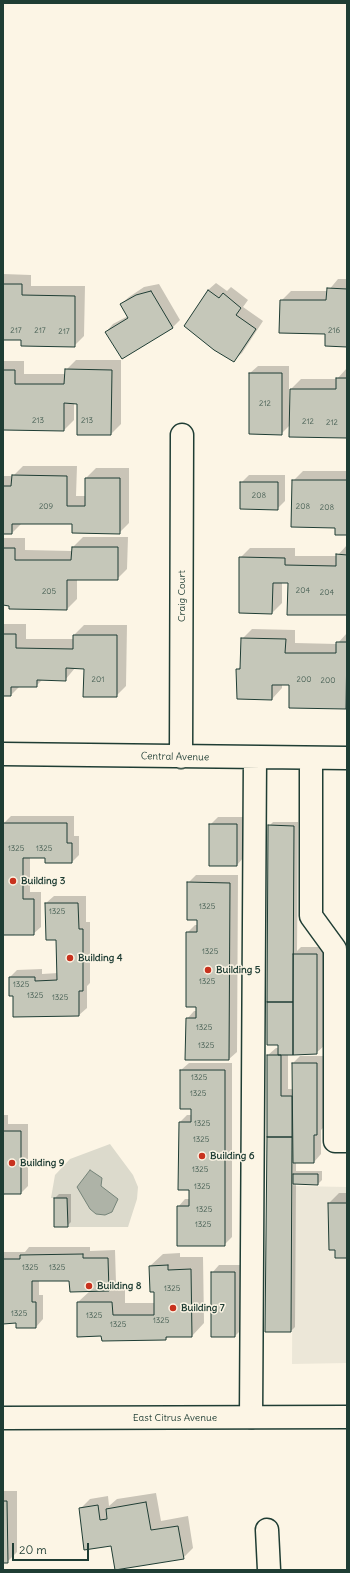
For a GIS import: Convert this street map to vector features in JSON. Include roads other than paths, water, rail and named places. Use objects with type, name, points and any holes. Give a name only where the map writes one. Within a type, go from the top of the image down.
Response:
[{"type":"street","name":"Craig Court","points":[[181,757],[182,435]]},
{"type":"street","name":"Central Avenue","points":[[3,754],[347,758]]},
{"type":"street","points":[[251,1417],[255,758]]},
{"type":"street","points":[[311,758],[311,916],[335,949],[335,1142],[347,1142]]},
{"type":"street","name":"East Citrus Avenue","points":[[3,1418],[347,1417]]},
{"type":"street","points":[[267,1530],[269,1570]]},
{"type":"place","name":"Building 3","points":[[13,881]]},
{"type":"place","name":"Building 4","points":[[70,958]]},
{"type":"place","name":"Building 5","points":[[208,970]]},
{"type":"place","name":"Building 6","points":[[202,1156]]},
{"type":"place","name":"Building 9","points":[[12,1163]]},
{"type":"place","name":"Building 8","points":[[89,1286]]},
{"type":"place","name":"Building 7","points":[[173,1308]]}]
